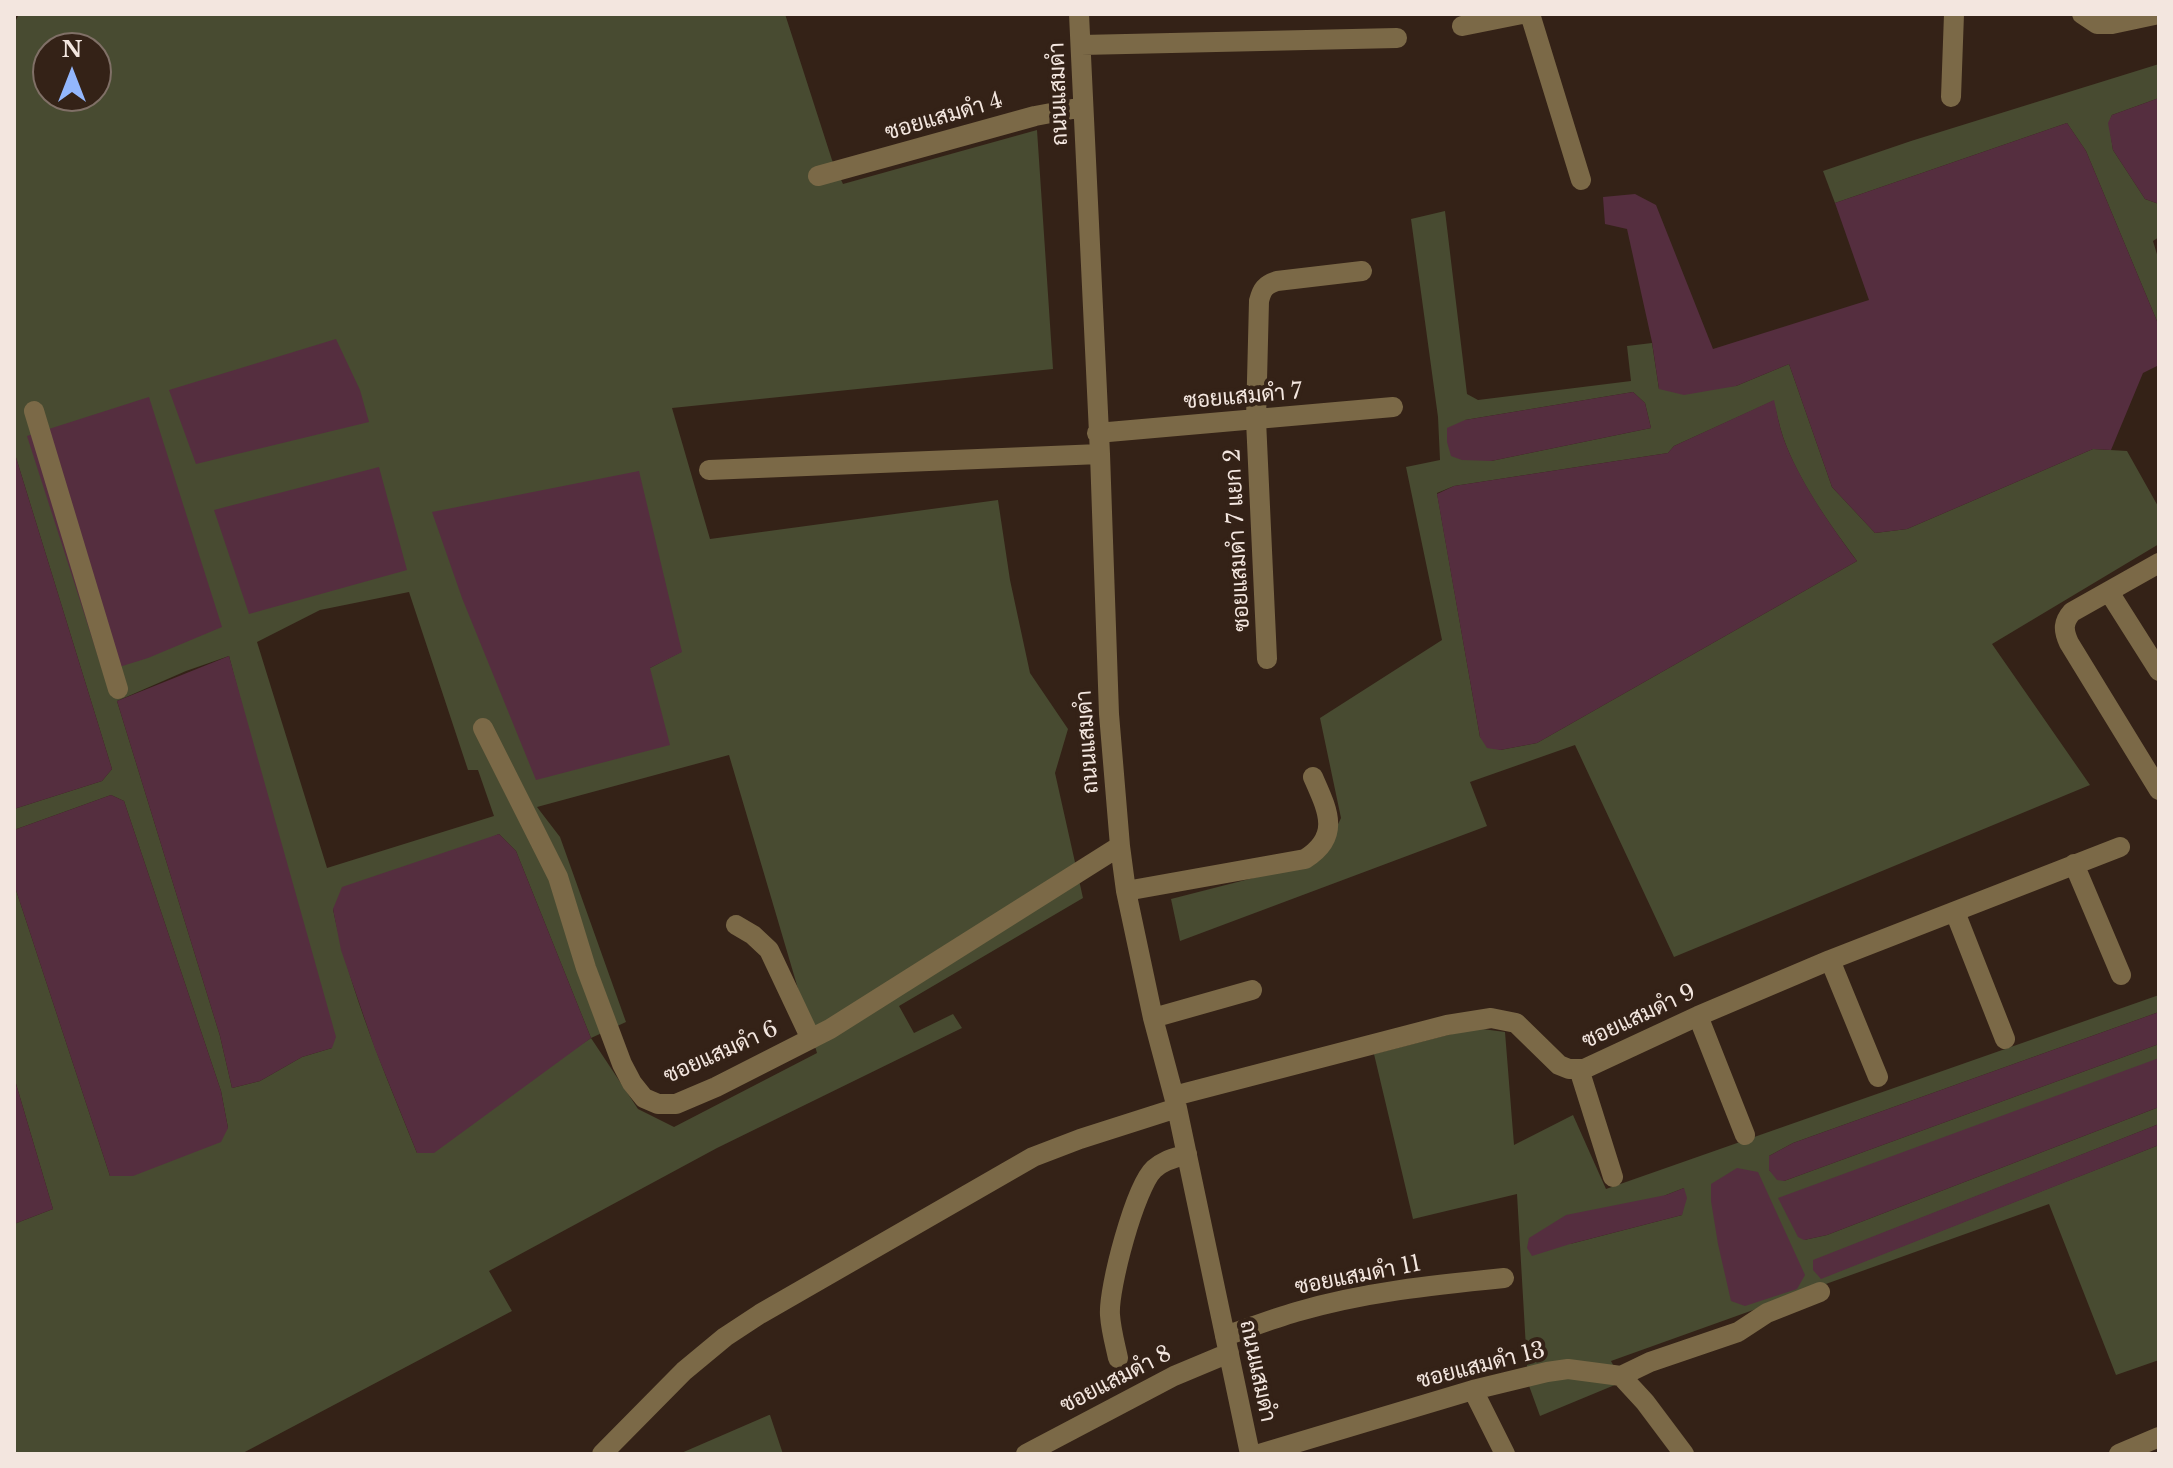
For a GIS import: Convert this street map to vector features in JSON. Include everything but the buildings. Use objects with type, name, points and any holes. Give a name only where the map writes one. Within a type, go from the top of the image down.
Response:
[{"type":"street","name":"ถนนแสมดำ","points":[[1079,14],[1109,714],[1120,846],[1126,891],[1153,1018],[1176,1102],[1250,1454]]},
{"type":"street","points":[[1462,26],[1522,14]]},
{"type":"street","points":[[1530,14],[1581,180]]},
{"type":"street","points":[[1951,97],[1954,14]]},
{"type":"street","points":[[2082,14],[2097,24],[2159,14]]},
{"type":"street","points":[[1081,45],[1397,38]]},
{"type":"street","name":"ซอยแสมดำ 4","points":[[818,176],[1035,116],[1083,107]]},
{"type":"street","name":"ซอยแสมดำ 7 แยก 2","points":[[1267,659],[1256,420],[1259,301],[1262,290],[1277,281],[1362,271]]},
{"type":"street","name":"ซอยแสมดำ 7","points":[[709,470],[1098,444],[1256,420],[1393,407]]},
{"type":"street","points":[[34,411],[118,689]]},
{"type":"street","points":[[2159,563],[2072,612],[2065,619],[2064,627],[2069,643],[2159,790]]},
{"type":"street","points":[[2109,592],[2159,671]]},
{"type":"street","name":"ซอยแสมดำ 6","points":[[483,728],[558,877],[586,968],[622,1064],[644,1098],[658,1104],[676,1104],[716,1087],[830,1029],[1120,846]]},
{"type":"street","points":[[1126,891],[1305,859],[1318,851],[1330,822],[1313,777]]},
{"type":"street","name":"ซอยแสมดำ 9","points":[[602,1454],[684,1371],[725,1337],[1033,1157],[1176,1102],[1447,1025],[1491,1018],[1516,1023],[1559,1065],[1584,1069],[1830,960],[2120,847]]},
{"type":"street","points":[[2074,864],[2121,975]]},
{"type":"street","points":[[1955,912],[2005,1039]]},
{"type":"street","points":[[736,925],[769,950],[811,1039]]},
{"type":"street","points":[[1830,960],[1878,1077]]},
{"type":"street","points":[[1153,1018],[1252,990]]},
{"type":"street","points":[[1698,1016],[1745,1135]]},
{"type":"street","points":[[1579,1069],[1613,1177]]},
{"type":"street","points":[[1118,1358],[1110,1315],[1112,1285],[1139,1192],[1152,1171],[1168,1159],[1187,1154]]},
{"type":"street","name":"ซอยแสมดำ 11","points":[[1227,1344],[1296,1312],[1342,1301],[1415,1287],[1504,1278]]},
{"type":"street","points":[[1684,1454],[1621,1376],[1650,1362],[1738,1332],[1767,1313],[1820,1292]]},
{"type":"street","name":"ซอยแสมดำ 8","points":[[1026,1454],[1063,1445],[1227,1344]]},
{"type":"street","name":"ซอยแสมดำ 13","points":[[1259,1454],[1473,1390],[1547,1372],[1568,1369],[1621,1376]]},
{"type":"street","points":[[1473,1390],[1505,1454]]},
{"type":"street","points":[[2119,1454],[2159,1437]]},
{"type":"green space","points":[[19,14],[785,14],[832,160],[843,184],[1037,130],[1053,369],[672,408],[710,539],[998,500],[1010,580],[1030,673],[1068,729],[1055,773],[1083,898],[899,1006],[914,1033],[953,1014],[962,1028],[717,1148],[489,1271],[512,1311],[241,1454],[14,1454],[14,1224],[53,1209],[14,1077],[14,884],[110,1176],[228,1128],[221,1091],[124,801],[111,795],[14,830],[14,809],[102,781],[112,769],[14,451],[14,24]],"holes":[[[638,471],[681,652],[650,668]],[[409,592],[468,770],[478,770],[494,816],[327,868],[257,642],[320,610]],[[229,656],[332,1048],[302,1057],[260,1081],[232,1088],[220,1036],[117,701]],[[729,755],[817,1053],[674,1127],[638,1109],[591,1038],[626,1022],[560,837],[537,807]],[[499,834],[516,851],[591,1038],[417,1153],[359,1002],[333,909]]]},
{"type":"green space","points":[[2159,64],[2159,98],[2112,115],[2109,123],[2113,150],[2145,199],[2159,204],[2159,237],[2153,241],[2159,261],[2159,326],[2086,151],[2067,123],[1835,203],[1823,171],[1911,141]]},
{"type":"green space","points":[[1445,211],[1467,394],[1478,400],[1631,381],[1627,346],[1652,343],[1659,389],[1736,386],[1789,364],[1832,487],[1875,533],[1907,529],[2093,449],[2127,451],[2159,508],[2159,544],[1992,644],[2090,785],[1674,957],[1575,745],[1470,782],[1487,826],[1180,941],[1171,899],[1296,867],[1325,852],[1341,818],[1320,718],[1442,640],[1406,467],[1440,460],[1438,417],[1411,219]],"holes":[[[1633,392],[1645,403],[1651,428],[1491,461],[1465,420]],[[1773,401],[1797,470],[1857,561],[1537,743],[1500,750],[1480,737],[1437,493],[1454,486],[1668,453],[1674,446]]]},
{"type":"green space","points":[[2159,995],[2159,1012],[1793,1143],[1769,1156],[1769,1170],[1784,1181],[2159,1044],[2159,1058],[1804,1240],[1827,1235],[2159,1107],[2159,1124],[1813,1261],[1821,1278],[2159,1145],[2159,1360],[2116,1375],[2049,1204],[1611,1361],[1622,1382],[1540,1416],[1528,1383],[1517,1194],[1413,1219],[1374,1054],[1475,1028],[1505,1032],[1514,1145],[1573,1115],[1606,1189]],"holes":[[[1684,1188],[1682,1215],[1570,1244]]]},
{"type":"green space","points":[[769,1415],[783,1454],[679,1454]]},
{"type":"shaded area","points":[[2159,98],[2159,204],[2145,199],[2113,150],[2108,123],[2112,115]]},
{"type":"shaded area","points":[[2067,123],[2086,151],[2159,326],[2159,365],[2143,373],[2111,450],[2093,449],[1907,529],[1875,533],[1832,487],[1789,364],[1736,386],[1684,395],[1659,389],[1627,229],[1605,224],[1603,197],[1635,194],[1656,205],[1713,349],[1869,300],[1835,203]]},
{"type":"shaded area","points":[[336,339],[360,390],[369,422],[196,464],[169,390]]},
{"type":"shaded area","points":[[1633,392],[1645,403],[1651,428],[1491,461],[1462,460],[1451,456],[1447,428],[1465,420]]},
{"type":"shaded area","points":[[149,397],[222,627],[148,658],[103,672],[27,436]]},
{"type":"shaded area","points":[[1774,400],[1783,437],[1797,469],[1857,561],[1537,743],[1500,750],[1487,748],[1480,737],[1437,494],[1454,486],[1668,453],[1674,446]]},
{"type":"shaded area","points":[[14,451],[112,769],[102,781],[14,809]]},
{"type":"shaded area","points":[[379,467],[407,570],[249,614],[214,510]]},
{"type":"shaded area","points":[[639,471],[682,652],[650,668],[670,745],[536,780],[462,598],[432,512]]},
{"type":"shaded area","points":[[229,656],[336,1037],[332,1048],[302,1057],[260,1081],[232,1088],[220,1036],[117,701]]},
{"type":"shaded area","points":[[111,795],[124,801],[221,1091],[228,1128],[221,1142],[133,1176],[110,1176],[14,884],[14,830]]},
{"type":"shaded area","points":[[499,834],[516,851],[591,1038],[434,1153],[417,1153],[375,1049],[341,950],[333,909],[342,887]]},
{"type":"shaded area","points":[[2159,1012],[2159,1044],[1784,1181],[1777,1180],[1769,1170],[1769,1156],[1793,1143]]},
{"type":"shaded area","points":[[2159,1058],[2159,1107],[1827,1235],[1804,1240],[1798,1237],[1778,1198]]},
{"type":"shaded area","points":[[14,1077],[53,1209],[14,1224]]},
{"type":"shaded area","points":[[2159,1124],[2159,1145],[1821,1279],[1813,1270],[1813,1260]]},
{"type":"shaded area","points":[[1737,1168],[1758,1172],[1805,1275],[1797,1289],[1745,1306],[1731,1301],[1711,1201],[1711,1184]]},
{"type":"shaded area","points":[[1684,1188],[1687,1198],[1682,1215],[1532,1256],[1527,1248],[1529,1238],[1566,1215],[1666,1195]]}]
